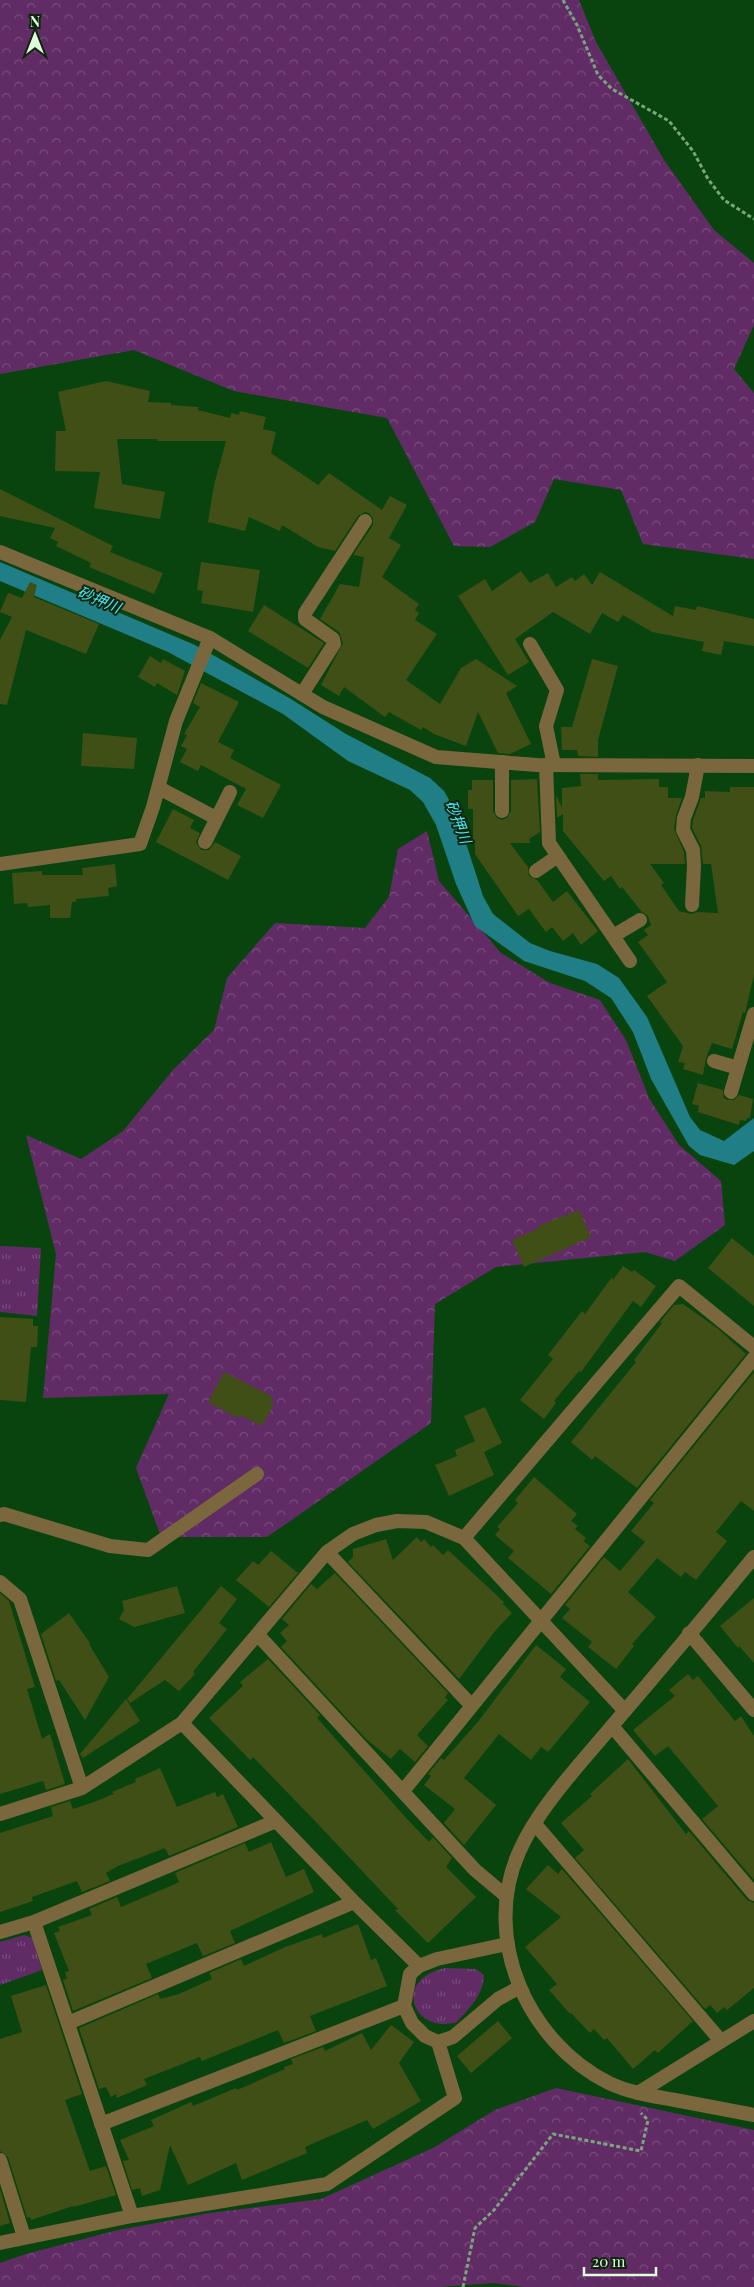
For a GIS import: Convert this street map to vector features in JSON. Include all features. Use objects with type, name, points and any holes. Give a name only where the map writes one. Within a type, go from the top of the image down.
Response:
[{"type":"street","points":[[302,694],[334,644],[333,639],[305,619],[305,612],[365,521]]},
{"type":"street","points":[[0,552],[210,638],[323,707],[436,757],[550,765],[754,766]]},
{"type":"street","points":[[0,864],[140,844],[159,788],[176,721],[210,638]]},
{"type":"street","points":[[530,644],[557,690],[546,726],[550,765],[549,843],[630,961]]},
{"type":"street","points":[[502,762],[502,811]]},
{"type":"street","points":[[692,905],[693,850],[683,830],[684,818],[692,797],[698,765]]},
{"type":"street","points":[[159,788],[216,818]]},
{"type":"street","points":[[205,842],[230,792]]},
{"type":"street","points":[[536,871],[558,856]]},
{"type":"street","points":[[613,936],[640,920]]},
{"type":"street","points":[[731,1092],[754,1014]]},
{"type":"street","points":[[714,1061],[738,1068]]},
{"type":"street","points":[[464,1538],[679,1286],[754,1347]]},
{"type":"street","points":[[402,1791],[754,1358]]},
{"type":"street","points":[[0,1515],[4,1514],[110,1546],[148,1550],[257,1474]]},
{"type":"street","points":[[0,1814],[82,1788],[182,1723],[327,1552],[353,1534],[376,1525],[396,1521],[426,1522],[464,1538],[625,1711]]},
{"type":"street","points":[[327,1552],[472,1705]]},
{"type":"street","points":[[754,1557],[571,1775],[535,1824],[519,1852],[506,1896],[507,1944],[520,1987],[540,2023],[568,2053],[590,2072],[610,2084],[638,2093],[754,2115]]},
{"type":"street","points":[[0,1582],[20,1599],[82,1788]]},
{"type":"street","points":[[689,1633],[754,1710]]},
{"type":"street","points":[[258,1635],[475,1870],[506,1896]]},
{"type":"street","points":[[182,1723],[354,1902],[419,1966]]},
{"type":"street","points":[[612,1726],[754,1894]]},
{"type":"street","points":[[0,1932],[34,1922],[276,1821]]},
{"type":"street","points":[[535,1824],[721,2041]]},
{"type":"street","points":[[68,2023],[354,1902]]},
{"type":"street","points":[[34,1922],[132,2216]]},
{"type":"street","points":[[507,1944],[437,1959],[419,1966],[410,1974],[404,2006],[412,2023],[425,2036],[438,2042],[453,2037],[498,1999],[520,1987]]},
{"type":"street","points":[[101,2124],[404,2006]]},
{"type":"street","points":[[638,2093],[754,2021]]},
{"type":"street","points":[[0,2243],[24,2236],[132,2216],[327,2184],[455,2098],[438,2042]]},
{"type":"street","points":[[0,2160],[24,2236]]},
{"type":"path","points":[[563,0],[577,25],[598,74],[612,89],[669,121],[693,151],[708,179],[724,200],[754,219]]},
{"type":"path","points":[[463,2287],[475,2228],[494,2210],[553,2134],[642,2151],[648,2120],[635,2108]]},
{"type":"green space","points":[[0,0],[579,0],[596,42],[664,160],[714,230],[754,263],[754,325],[734,369],[754,393],[754,559],[643,544],[621,490],[554,479],[535,522],[490,547],[454,546],[387,418],[234,391],[134,350],[0,374]]},
{"type":"green space","points":[[427,831],[439,881],[501,953],[550,983],[600,1000],[626,1040],[649,1098],[679,1145],[721,1181],[725,1225],[675,1261],[645,1252],[496,1267],[435,1304],[431,1423],[267,1537],[161,1537],[136,1468],[169,1394],[43,1398],[56,1254],[26,1135],[81,1159],[123,1131],[173,1070],[214,1030],[227,978],[275,923],[365,928],[389,897],[398,849]]},
{"type":"green space","points":[[0,1246],[41,1248],[37,1316],[0,1312]]},
{"type":"green space","points":[[24,1935],[33,1938],[42,1970],[0,1985],[0,1942]]},
{"type":"green space","points":[[445,1968],[476,1969],[484,1975],[481,1989],[467,2011],[457,2022],[442,2024],[429,2021],[420,2014],[415,2004],[414,1994],[418,1983],[428,1974]]},
{"type":"green space","points":[[556,2088],[754,2130],[754,2287],[524,2287],[494,2283],[440,2287],[0,2287],[0,2263],[26,2254],[118,2230],[210,2213],[321,2199],[433,2148],[495,2110]]},
{"type":"water","name":"砂押川","points":[[0,562],[195,645],[291,699],[346,734],[430,778],[444,791],[456,812],[483,896],[493,914],[530,943],[550,951],[597,964],[619,978],[647,1017],[690,1117],[700,1130],[724,1141],[754,1118],[754,1151],[734,1165],[700,1155],[689,1146],[651,1079],[633,1032],[611,998],[585,981],[524,961],[475,926],[456,884],[436,825],[423,802],[410,790],[348,761],[283,714],[168,652],[0,581]]},
{"type":"building","points":[[106,381],[150,391],[148,402],[198,407],[198,410],[230,418],[231,413],[239,415],[240,411],[266,417],[263,429],[276,432],[271,453],[318,485],[329,473],[382,510],[390,496],[407,505],[389,538],[401,545],[382,577],[419,604],[415,610],[419,613],[415,620],[437,634],[406,680],[440,704],[461,668],[476,659],[517,686],[506,693],[531,744],[510,754],[498,753],[478,712],[466,746],[434,734],[423,727],[421,730],[389,712],[385,717],[344,687],[339,696],[321,685],[343,643],[339,632],[320,619],[340,584],[359,587],[364,557],[353,555],[373,525],[373,518],[369,513],[365,512],[358,516],[335,551],[318,547],[282,525],[280,531],[249,517],[245,531],[208,522],[214,485],[226,441],[157,441],[157,439],[117,439],[122,484],[165,492],[160,519],[94,508],[100,472],[55,471],[56,431],[66,431],[58,392]]},
{"type":"building","points":[[0,489],[113,546],[110,552],[163,573],[154,594],[89,567],[91,563],[56,546],[58,542],[50,538],[55,528],[0,516]]},
{"type":"building","points":[[201,562],[260,570],[253,612],[201,603],[203,591],[197,590]]},
{"type":"building","points":[[521,571],[530,583],[548,573],[556,587],[572,577],[575,581],[584,574],[592,585],[600,572],[673,616],[675,606],[696,610],[697,606],[754,619],[754,646],[724,641],[721,655],[702,651],[704,642],[652,632],[623,615],[618,622],[602,613],[590,634],[553,612],[515,639],[529,662],[508,675],[458,596],[485,579],[492,591]]},
{"type":"building","points":[[30,582],[37,585],[34,597],[99,624],[86,654],[26,630],[7,705],[0,704],[0,640],[12,617],[0,612],[8,593],[22,598]]},
{"type":"building","points":[[264,605],[324,643],[308,668],[248,631]]},
{"type":"building","points":[[150,656],[161,663],[163,659],[185,671],[177,695],[157,683],[155,687],[138,677]]},
{"type":"building","points":[[592,659],[618,666],[598,740],[598,757],[578,756],[577,750],[562,750],[561,727],[572,727]]},
{"type":"building","points":[[201,683],[239,702],[218,742],[234,750],[230,758],[281,785],[263,818],[237,805],[246,789],[201,765],[198,771],[180,762],[187,749],[181,746],[187,735],[184,734],[200,707],[193,703]]},
{"type":"building","points":[[83,733],[137,738],[134,769],[81,766]]},
{"type":"building","points":[[580,774],[598,774],[598,780],[659,779],[659,787],[668,787],[668,798],[682,798],[676,815],[674,829],[684,852],[685,864],[650,864],[664,883],[661,885],[679,911],[691,914],[697,912],[718,913],[711,864],[703,864],[701,846],[692,828],[701,798],[705,798],[705,791],[730,792],[730,787],[754,787],[754,975],[745,1013],[743,1012],[732,1049],[712,1043],[706,1058],[703,1075],[683,1069],[685,1063],[678,1062],[683,1046],[647,996],[667,982],[638,942],[648,935],[644,930],[651,925],[648,916],[641,911],[622,887],[620,889],[611,876],[604,881],[563,831],[563,814],[557,818],[556,795],[562,808],[562,788],[581,786]]},
{"type":"building","points":[[537,779],[540,832],[529,839],[530,843],[510,843],[528,867],[529,876],[537,880],[553,902],[567,891],[598,931],[581,945],[573,933],[563,941],[552,927],[546,932],[529,909],[518,916],[475,854],[473,809],[468,809],[468,790],[472,790],[472,780],[493,780],[493,811],[497,818],[502,820],[507,818],[511,811],[511,780]]},
{"type":"building","points":[[173,809],[194,820],[190,828],[200,833],[196,842],[201,850],[209,850],[215,842],[241,856],[228,880],[156,842]]},
{"type":"building","points":[[115,864],[117,886],[108,888],[109,896],[76,899],[76,902],[72,902],[70,918],[50,918],[50,905],[28,907],[27,903],[14,904],[12,873],[42,871],[42,875],[83,875],[82,868]]},
{"type":"building","points":[[698,1083],[723,1090],[724,1098],[728,1100],[734,1100],[739,1095],[753,1099],[750,1118],[747,1118],[746,1121],[740,1120],[739,1125],[698,1112],[699,1106],[692,1104]]},
{"type":"building","points":[[579,1210],[591,1237],[524,1267],[512,1240],[539,1228],[538,1226]]},
{"type":"building","points":[[732,1238],[754,1256],[754,1306],[708,1268]]},
{"type":"building","points":[[623,1266],[632,1272],[634,1270],[656,1286],[641,1307],[633,1301],[581,1372],[579,1371],[554,1401],[556,1403],[544,1419],[520,1400],[553,1359],[548,1355],[582,1311],[585,1314],[612,1277],[613,1280]]},
{"type":"building","points":[[683,1304],[717,1328],[746,1354],[637,1488],[595,1456],[592,1460],[571,1442],[636,1362],[634,1360],[662,1323],[660,1322],[674,1305]]},
{"type":"building","points":[[0,1317],[33,1319],[33,1326],[38,1326],[37,1347],[31,1347],[26,1402],[0,1400]]},
{"type":"building","points":[[224,1372],[273,1397],[270,1402],[274,1404],[262,1426],[240,1415],[238,1418],[208,1402]]},
{"type":"building","points":[[754,1372],[754,1511],[741,1501],[716,1532],[727,1541],[696,1580],[685,1572],[681,1577],[657,1558],[628,1592],[656,1617],[632,1644],[634,1646],[616,1669],[588,1647],[592,1642],[562,1618],[570,1609],[565,1605],[604,1557],[620,1571],[645,1542],[631,1531],[654,1503],[650,1500]]},
{"type":"building","points":[[485,1407],[502,1443],[484,1452],[494,1475],[449,1496],[435,1465],[457,1456],[455,1450],[475,1441],[464,1416]]},
{"type":"building","points":[[534,1477],[577,1514],[571,1521],[578,1526],[575,1529],[586,1538],[583,1541],[590,1546],[551,1594],[508,1558],[514,1551],[495,1535],[500,1529],[497,1527],[518,1503],[515,1500]]},
{"type":"building","points":[[417,1537],[421,1542],[424,1539],[431,1547],[433,1545],[443,1555],[448,1550],[504,1602],[503,1604],[512,1613],[495,1631],[459,1679],[348,1562],[353,1557],[353,1549],[386,1539],[393,1560]]},
{"type":"building","points":[[271,1551],[298,1573],[269,1607],[236,1580],[253,1561],[258,1565]]},
{"type":"building","points":[[335,1573],[448,1693],[445,1698],[448,1700],[417,1735],[428,1746],[415,1762],[400,1749],[391,1759],[366,1739],[281,1647],[287,1641],[280,1633],[289,1625],[282,1619],[311,1584],[317,1589]]},
{"type":"building","points":[[177,1586],[185,1613],[134,1627],[119,1619],[124,1610],[122,1601]]},
{"type":"building","points":[[221,1586],[237,1599],[219,1623],[227,1629],[193,1672],[195,1674],[179,1691],[165,1680],[130,1703],[127,1699]]},
{"type":"building","points":[[0,1593],[9,1601],[35,1687],[27,1689],[42,1739],[50,1734],[65,1784],[46,1790],[43,1781],[0,1794]]},
{"type":"building","points":[[754,1598],[754,1663],[739,1646],[738,1648],[720,1626]]},
{"type":"building","points":[[69,1613],[90,1643],[109,1677],[85,1720],[59,1680],[56,1681],[41,1634]]},
{"type":"building","points":[[536,1645],[566,1669],[560,1677],[590,1702],[548,1752],[541,1747],[531,1760],[499,1734],[464,1778],[496,1805],[464,1845],[444,1823],[455,1809],[424,1785],[431,1776],[428,1774],[441,1758],[444,1760],[477,1723]]},
{"type":"building","points":[[268,1659],[320,1715],[317,1718],[408,1820],[429,1842],[433,1837],[452,1858],[446,1867],[476,1897],[428,1943],[253,1757],[250,1760],[209,1718],[243,1686],[240,1682]]},
{"type":"building","points":[[688,1674],[693,1680],[698,1676],[735,1721],[741,1716],[754,1736],[754,1880],[702,1819],[718,1806],[668,1746],[655,1756],[633,1730],[675,1696],[669,1690]]},
{"type":"building","points":[[126,1699],[140,1721],[83,1758],[80,1754]]},
{"type":"building","points":[[628,1759],[686,1834],[689,1831],[747,1900],[754,1903],[754,1988],[727,2010],[724,2007],[717,2013],[710,2005],[705,2009],[575,1858],[584,1850],[561,1823],[592,1796],[590,1794]]},
{"type":"building","points":[[160,1768],[177,1807],[215,1792],[217,1797],[223,1794],[238,1827],[169,1856],[165,1848],[118,1866],[106,1873],[110,1881],[82,1892],[77,1881],[32,1897],[33,1901],[0,1912],[0,1833],[53,1816],[51,1807],[70,1801],[73,1809],[114,1794],[112,1792],[136,1782],[135,1779]]},
{"type":"building","points":[[271,1842],[286,1877],[304,1869],[314,1892],[230,1931],[235,1943],[203,1956],[197,1943],[146,1964],[152,1978],[73,2011],[63,1980],[67,1979],[65,1972],[69,1971],[54,1933],[60,1931],[58,1927],[92,1915],[89,1909],[117,1897],[121,1907],[175,1884],[179,1882],[175,1873],[245,1843],[249,1852]]},
{"type":"building","points":[[548,1865],[558,1874],[562,1869],[693,2021],[658,2053],[655,2050],[633,2069],[607,2038],[604,2040],[594,2029],[590,2033],[570,2014],[549,1990],[557,1984],[525,1947],[561,1917],[526,1889]]},
{"type":"building","points":[[358,1924],[371,1960],[376,1958],[387,1986],[310,2016],[316,2031],[284,2043],[278,2030],[202,2061],[200,2057],[144,2079],[147,2085],[117,2098],[116,2094],[111,2097],[106,2087],[99,2089],[79,2028],[158,1994],[160,1999],[179,1994],[212,1979],[209,1973],[241,1959],[244,1966],[285,1947],[322,1934],[323,1938]]},
{"type":"building","points":[[46,1985],[82,2094],[65,2100],[90,2171],[106,2166],[116,2195],[73,2206],[31,2220],[30,2217],[27,2218],[8,2157],[0,2151],[0,2039],[22,2032],[11,1996]]},
{"type":"building","points":[[498,2021],[512,2038],[471,2073],[457,2056]]},
{"type":"building","points":[[391,2025],[414,2042],[399,2063],[421,2101],[373,2129],[367,2120],[305,2147],[307,2153],[242,2180],[236,2163],[188,2185],[170,2145],[160,2190],[142,2196],[140,2188],[132,2190],[123,2161],[129,2160],[120,2140],[154,2126],[151,2120],[191,2102],[193,2106],[236,2088],[237,2090],[285,2069],[284,2067],[293,2064],[291,2059],[323,2047],[325,2051],[362,2033],[371,2050]]},
{"type":"building","points":[[0,2189],[10,2223],[0,2226]]}]
